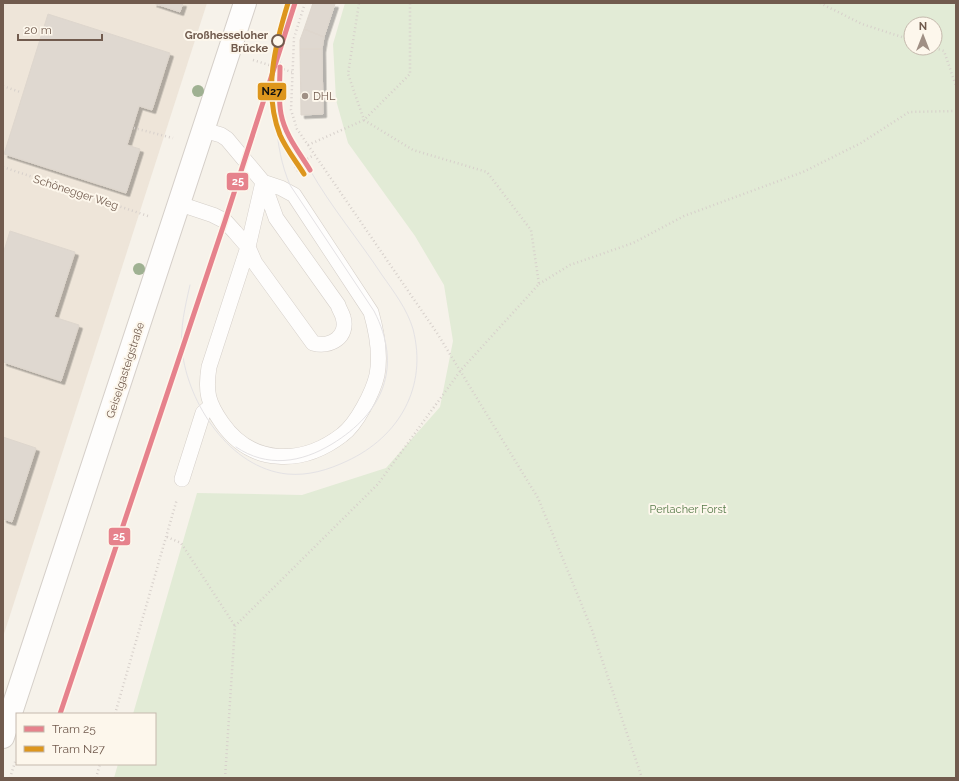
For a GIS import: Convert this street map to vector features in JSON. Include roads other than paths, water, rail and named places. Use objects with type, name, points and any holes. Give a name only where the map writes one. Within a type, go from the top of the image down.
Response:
[{"type":"main road","name":"Geiselgasteigstraße","points":[[3,737],[180,204],[245,3]]},
{"type":"lane","points":[[180,204],[202,211],[225,221],[248,247],[255,263],[313,343],[325,345],[336,341],[344,326],[343,317],[338,305],[276,218],[263,182],[227,139],[221,135],[204,130]]},
{"type":"lane","points":[[263,182],[281,188],[294,195],[371,312],[378,334],[377,375],[360,413],[343,435],[315,450],[299,456],[272,457],[248,447],[229,432],[211,406],[206,384],[208,367],[248,247],[263,182]]},
{"type":"lane","points":[[182,480],[203,413],[211,406]]},
{"type":"tram line","name":"N27","points":[[288,3],[275,52],[272,102],[275,119],[282,140],[304,174]]},
{"type":"tram line","name":"25","points":[[60,713],[225,221],[295,3]]},
{"type":"tram line","points":[[236,447],[248,454],[260,458],[284,460],[296,459],[332,444],[350,432],[364,418],[375,403],[383,387],[387,370],[387,351],[383,332],[374,311],[290,185],[284,170],[280,154],[276,123],[277,91],[281,58]]},
{"type":"tram line","name":"25","points":[[280,67],[279,91],[283,122],[293,143],[310,170]]},
{"type":"tram line","points":[[190,285],[182,326],[182,350],[186,371],[193,391],[215,430],[230,446],[247,460],[266,469],[287,474],[310,473],[325,470],[347,461],[365,451],[381,438],[395,424],[405,408],[412,390],[416,371],[417,350],[413,329],[396,294],[327,197],[310,170]]},
{"type":"place","name":"Großhesseloher Brücke","points":[[278,41]]},
{"type":"place","name":"DHL","points":[[305,96]]},
{"type":"park label","name":"Perlacher Forst","points":[[688,509]]}]
